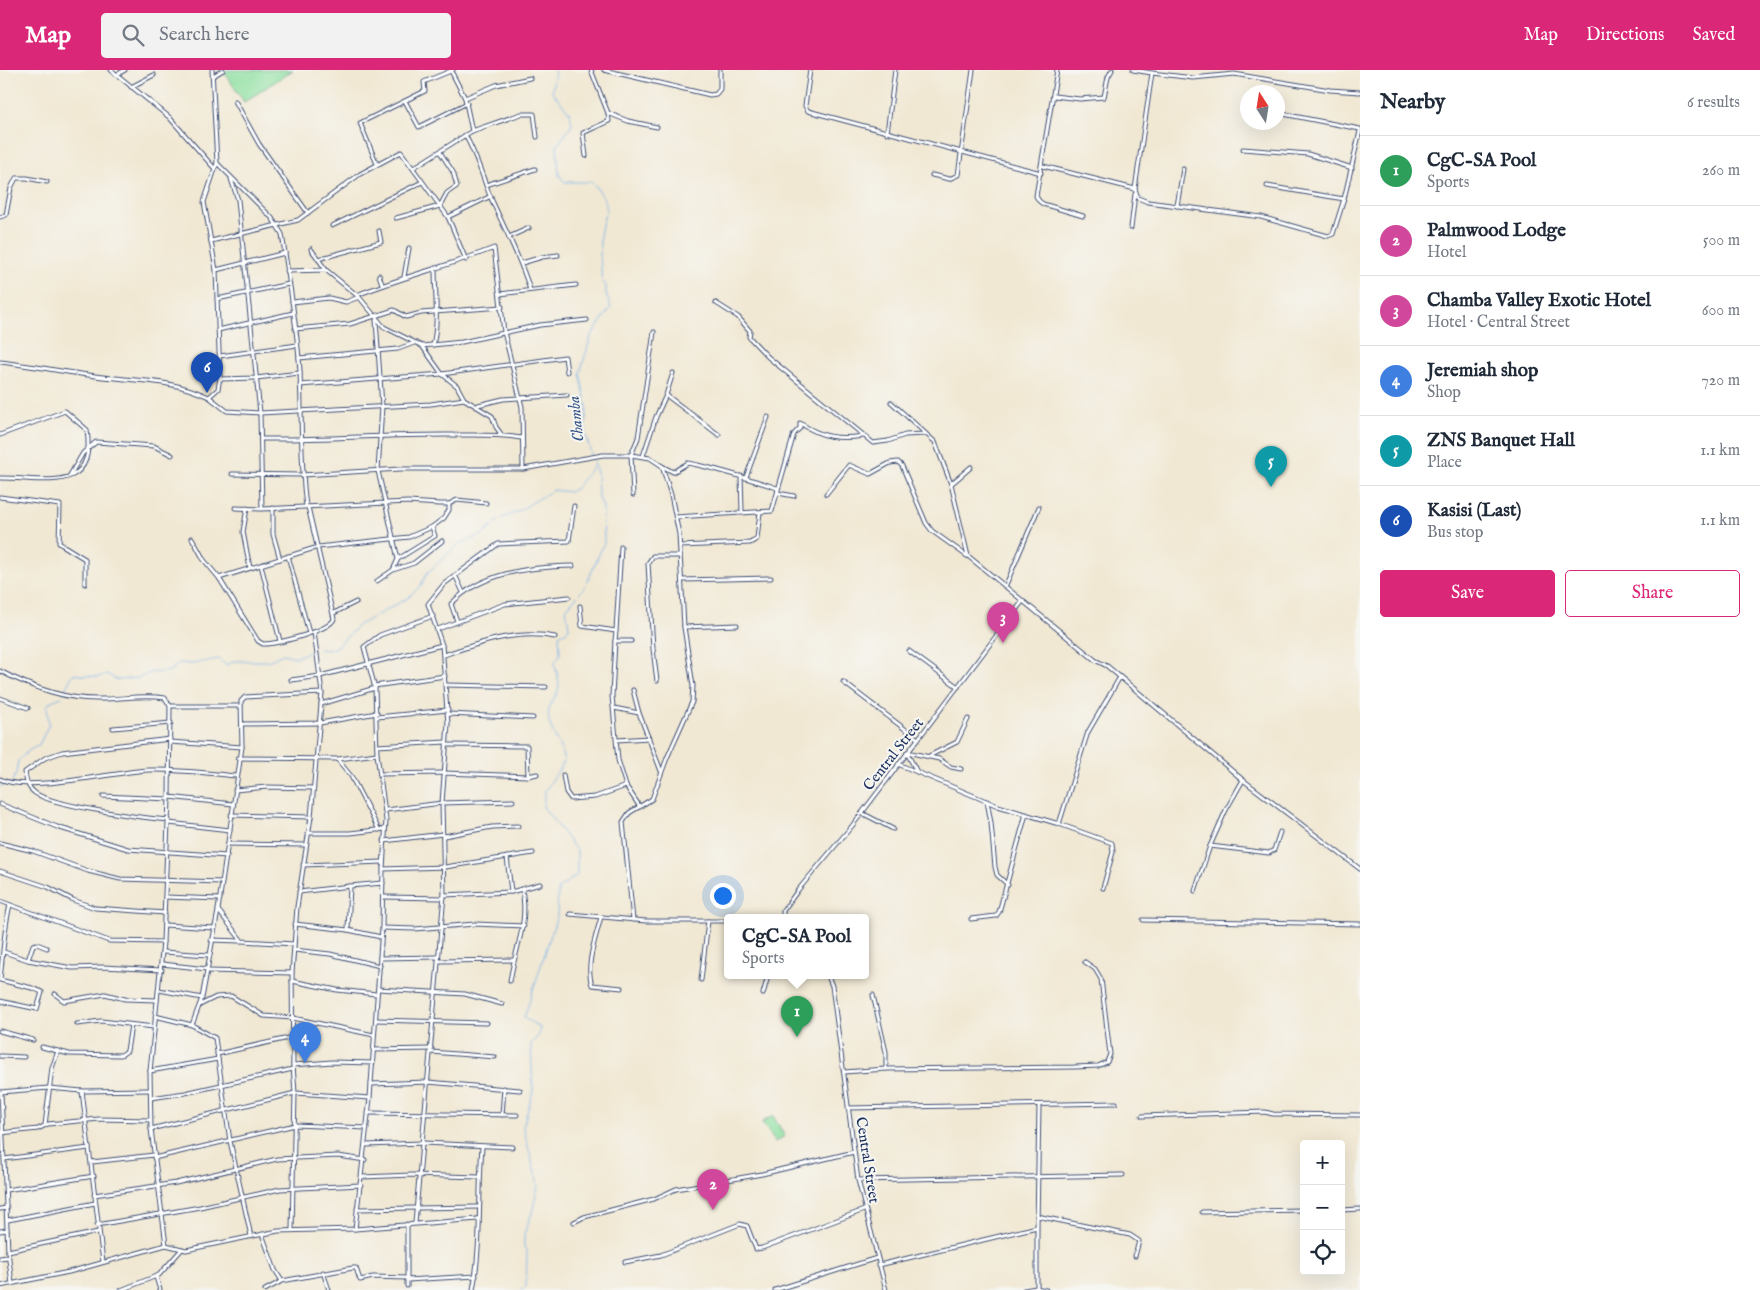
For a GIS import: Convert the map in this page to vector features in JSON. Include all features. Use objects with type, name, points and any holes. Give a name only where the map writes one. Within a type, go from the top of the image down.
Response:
[{"type":"street","points":[[111,70],[169,117],[215,168]]},
{"type":"street","points":[[116,75],[124,70]]},
{"type":"street","points":[[209,397],[218,389],[220,379],[216,270],[204,202],[217,163],[212,70]]},
{"type":"street","points":[[212,76],[223,70]]},
{"type":"street","points":[[377,164],[360,123],[425,91],[424,82],[452,70],[467,103],[472,131]]},
{"type":"street","points":[[586,156],[583,134],[609,121],[608,113],[591,70]]},
{"type":"street","points":[[604,70],[710,95],[716,94],[720,89],[720,70]]},
{"type":"street","points":[[810,70],[805,106],[808,111],[1041,173]]},
{"type":"street","points":[[887,133],[895,70]]},
{"type":"street","points":[[932,175],[949,179],[956,177],[962,151],[973,70]]},
{"type":"street","points":[[1057,70],[1043,166],[1036,196],[1039,202],[1083,216]]},
{"type":"street","points":[[1053,96],[1080,99],[1104,97],[1108,77],[1112,70]]},
{"type":"street","points":[[1133,70],[1194,78],[1234,72],[1338,91],[1360,92]]},
{"type":"street","points":[[1173,76],[1174,70]]},
{"type":"street","points":[[1131,228],[1152,73]]},
{"type":"street","points":[[131,87],[154,75]]},
{"type":"street","points":[[465,98],[496,85],[530,78]]},
{"type":"street","points":[[235,101],[259,144],[308,213]]},
{"type":"street","points":[[405,101],[419,128],[467,103]]},
{"type":"street","points":[[608,113],[628,121],[657,126]]},
{"type":"street","points":[[413,168],[472,131],[521,114],[534,114],[538,137]]},
{"type":"street","points":[[1135,191],[1138,198],[1148,202],[1261,217],[1328,236],[1333,234],[1338,224],[1360,130],[1285,114]]},
{"type":"street","points":[[465,135],[474,149],[490,196],[522,263],[530,290]]},
{"type":"street","points":[[1242,149],[1308,154],[1352,168]]},
{"type":"street","points":[[211,241],[294,222],[345,184],[401,152],[448,217],[466,260]]},
{"type":"street","points":[[396,218],[440,206],[448,193],[458,184],[453,172],[440,152]]},
{"type":"street","points":[[192,538],[204,560],[219,578],[258,641],[263,644],[314,632],[333,622],[334,613],[307,506],[302,475],[303,440],[299,358],[285,253],[279,226],[217,163]]},
{"type":"street","points":[[1043,166],[1135,191]]},
{"type":"street","points":[[486,185],[535,169]]},
{"type":"street","points":[[1177,206],[1183,169]]},
{"type":"street","points":[[0,217],[6,215],[11,188],[16,178],[47,182]]},
{"type":"street","points":[[231,179],[237,195],[260,413],[262,508]]},
{"type":"street","points":[[332,226],[422,182]]},
{"type":"street","points":[[1267,186],[1344,199]]},
{"type":"street","points":[[448,217],[490,196]]},
{"type":"street","points":[[509,237],[529,228]]},
{"type":"street","points":[[318,259],[380,242],[379,231]]},
{"type":"street","points":[[404,277],[409,248]]},
{"type":"street","points":[[292,302],[327,298],[346,302],[382,284],[466,260],[494,248],[504,332],[523,409],[521,438],[523,469]]},
{"type":"street","points":[[311,249],[326,270],[358,296],[376,320],[389,331],[422,346],[462,342],[504,332],[587,320]]},
{"type":"street","points":[[216,270],[285,253]]},
{"type":"street","points":[[522,263],[542,256],[558,255]]},
{"type":"street","points":[[433,345],[437,328],[435,268]]},
{"type":"street","points":[[286,271],[326,270]]},
{"type":"street","points":[[379,275],[382,284]]},
{"type":"street","points":[[216,299],[289,284]]},
{"type":"street","points":[[500,294],[576,285]]},
{"type":"street","points":[[716,303],[738,318],[750,331],[749,337],[768,357],[863,436],[878,444],[905,435],[926,434]]},
{"type":"street","points":[[295,329],[350,324],[373,315],[394,310],[405,317],[435,312],[502,307]]},
{"type":"street","points":[[218,330],[293,313]]},
{"type":"street","points":[[376,320],[382,406],[378,471],[398,559]]},
{"type":"street","points":[[633,494],[631,454],[638,438],[654,332]]},
{"type":"street","points":[[299,358],[398,349],[414,343]]},
{"type":"street","points":[[220,356],[297,345]]},
{"type":"street","points":[[422,346],[442,374],[457,386],[464,399],[471,405],[520,398],[567,395]]},
{"type":"street","points":[[300,385],[442,374],[566,357],[567,372]]},
{"type":"street","points":[[0,362],[106,377],[163,381],[189,388],[209,397],[227,411],[260,413],[302,411],[464,399]]},
{"type":"street","points":[[220,379],[256,378],[300,373]]},
{"type":"street","points":[[643,456],[673,373]]},
{"type":"street","points":[[666,395],[719,435]]},
{"type":"street","points":[[891,402],[935,442],[951,484],[968,556]]},
{"type":"street","points":[[477,405],[492,416],[496,428],[502,434]]},
{"type":"street","points":[[0,435],[65,411],[87,430],[89,447],[83,466],[64,480],[0,478]]},
{"type":"street","points":[[742,511],[744,476],[768,417]]},
{"type":"street","points":[[676,516],[773,510],[777,488],[794,434],[800,428],[800,423],[825,436],[838,438],[863,436]]},
{"type":"street","points":[[261,439],[303,440],[380,435],[502,434],[521,438]]},
{"type":"street","points":[[70,476],[78,460],[96,442],[118,442],[154,446],[172,455]]},
{"type":"street","points":[[232,474],[302,475],[400,469],[523,469],[587,458],[631,454],[643,456],[673,472],[688,463],[744,476],[777,488],[778,493],[794,496]]},
{"type":"street","points":[[826,494],[849,466],[870,474],[890,462],[898,462],[902,466],[926,523],[932,531],[968,556],[1095,660],[1107,666],[1243,780],[1360,869]]},
{"type":"street","points":[[633,920],[623,822],[629,812],[652,799],[661,772],[692,702],[693,686],[684,627],[680,546],[676,516],[662,466]]},
{"type":"street","points":[[951,484],[971,467]]},
{"type":"street","points":[[0,497],[60,505],[59,543],[85,558],[86,584]]},
{"type":"street","points":[[235,508],[449,504],[457,500],[486,503]]},
{"type":"street","points":[[219,578],[318,547],[409,537],[432,527],[447,515],[449,504]]},
{"type":"street","points":[[415,1223],[424,1114],[432,1051],[445,866],[442,803],[448,712],[442,645],[428,604],[444,584],[498,544],[569,541],[574,506]]},
{"type":"street","points":[[1004,587],[1039,507]]},
{"type":"street","points":[[247,508],[243,532],[250,568]]},
{"type":"street","points":[[273,508],[273,534],[280,559]]},
{"type":"street","points":[[680,546],[750,543],[757,539],[760,512]]},
{"type":"street","points":[[393,570],[398,559],[435,536],[432,527]]},
{"type":"street","points":[[377,581],[393,570],[414,564],[442,540]]},
{"type":"street","points":[[621,547],[612,682],[618,760],[626,786],[640,807]]},
{"type":"street","points":[[288,556],[309,633]]},
{"type":"street","points":[[657,681],[653,649],[648,563],[653,556],[680,556]]},
{"type":"street","points":[[261,565],[280,641]]},
{"type":"street","points":[[457,621],[451,604],[463,592],[508,573],[532,568],[573,566]]},
{"type":"street","points":[[455,575],[463,592]]},
{"type":"street","points":[[682,580],[771,578]]},
{"type":"street","points":[[438,629],[505,604],[569,597]]},
{"type":"street","points":[[334,613],[356,602]]},
{"type":"street","name":"Central Street","points":[[783,914],[783,911],[798,890],[862,813],[1022,602]]},
{"type":"street","points":[[580,606],[582,626],[616,631]]},
{"type":"street","points":[[356,1230],[357,1209],[365,1160],[378,994],[386,829],[386,810],[377,754],[377,712],[374,687],[370,662],[364,647],[374,640],[433,616]]},
{"type":"street","points":[[684,627],[737,625]]},
{"type":"street","points":[[292,1230],[296,1093],[293,1067],[292,973],[295,924],[311,817],[322,693],[314,632]]},
{"type":"street","points":[[444,656],[494,639],[525,636],[555,637]]},
{"type":"street","points":[[615,642],[631,641]]},
{"type":"street","points":[[291,680],[320,676],[442,645]]},
{"type":"street","points":[[909,651],[958,688]]},
{"type":"street","points":[[1107,666],[1110,662]]},
{"type":"street","points":[[0,671],[26,683],[66,696],[94,700],[152,696],[165,698],[170,706],[169,822],[166,853],[163,952],[150,1072],[150,1120],[166,1245]]},
{"type":"street","points":[[321,704],[374,687],[445,676]]},
{"type":"street","points":[[1060,824],[1088,732],[1120,677]]},
{"type":"street","points":[[843,682],[918,739]]},
{"type":"street","points":[[446,685],[546,687]]},
{"type":"street","points":[[633,690],[639,713],[661,772]]},
{"type":"street","points":[[192,1025],[202,998],[211,940],[228,856],[232,804],[238,758],[242,746],[241,701],[245,697],[322,693]]},
{"type":"street","points":[[0,698],[28,708]]},
{"type":"street","points":[[170,706],[241,706]]},
{"type":"street","points":[[614,708],[639,713]]},
{"type":"street","points":[[242,724],[320,723],[377,712]]},
{"type":"street","points":[[377,717],[448,712],[532,718]]},
{"type":"street","points":[[929,756],[957,742],[968,719]]},
{"type":"street","points":[[113,728],[170,723]]},
{"type":"street","points":[[617,740],[649,738]]},
{"type":"street","points":[[230,830],[130,816],[64,802],[35,793],[26,783],[25,772],[52,755],[170,741],[242,746]]},
{"type":"street","points":[[377,746],[446,744],[527,746],[528,776]]},
{"type":"street","points":[[907,752],[929,756],[962,769]]},
{"type":"street","points":[[907,752],[916,772]]},
{"type":"street","points":[[238,758],[337,759],[377,754]]},
{"type":"street","points":[[337,759],[351,776],[379,830]]},
{"type":"street","points":[[898,764],[987,802],[1060,824],[1112,843],[1113,852],[1103,888]]},
{"type":"street","points":[[0,779],[12,784],[120,772],[169,770],[236,776]]},
{"type":"street","points":[[380,774],[443,773],[528,776],[537,774]]},
{"type":"street","points":[[563,775],[566,792],[570,799],[595,797],[626,786]]},
{"type":"street","points":[[1194,892],[1210,846],[1226,810],[1243,780]]},
{"type":"street","points":[[235,790],[314,788]]},
{"type":"street","points":[[103,796],[169,798],[232,804]]},
{"type":"street","points":[[386,810],[442,803],[513,801]]},
{"type":"street","points":[[987,802],[991,823],[994,867],[997,875],[1008,884]]},
{"type":"street","points":[[0,804],[56,827],[128,850],[228,856]]},
{"type":"street","points":[[862,813],[893,829]]},
{"type":"street","points":[[971,919],[996,916],[1008,884],[1026,814]]},
{"type":"street","points":[[231,815],[311,817]]},
{"type":"street","points":[[384,841],[443,835],[492,827],[518,826]]},
{"type":"street","points":[[308,833],[350,833],[386,829]]},
{"type":"street","points":[[1210,846],[1269,853],[1274,850],[1280,832]]},
{"type":"street","points":[[0,843],[33,850],[112,877],[166,881],[222,882]]},
{"type":"street","points":[[229,844],[306,845]]},
{"type":"street","points":[[383,869],[445,866],[533,853]]},
{"type":"street","points":[[507,857],[511,892]]},
{"type":"street","points":[[303,865],[383,862]]},
{"type":"street","points":[[0,871],[48,887],[73,900],[95,908],[165,913]]},
{"type":"street","points":[[299,892],[383,882]]},
{"type":"street","points":[[383,897],[444,897],[511,892],[540,884]]},
{"type":"street","points":[[348,930],[350,886]]},
{"type":"street","points":[[510,981],[524,926],[522,890]]},
{"type":"street","points":[[165,898],[220,900]]},
{"type":"street","points":[[0,901],[109,941],[163,942]]},
{"type":"street","points":[[0,1001],[37,1010],[42,992],[0,980],[10,905]]},
{"type":"street","points":[[218,910],[242,941]]},
{"type":"street","points":[[570,914],[633,920],[724,921]]},
{"type":"street","points":[[601,917],[592,954],[590,980],[592,985],[598,987],[622,988]]},
{"type":"street","points":[[1142,920],[1360,924]]},
{"type":"street","points":[[701,980],[708,921]]},
{"type":"street","points":[[164,924],[214,928]]},
{"type":"street","points":[[295,924],[348,930],[382,937]]},
{"type":"street","points":[[382,928],[441,928],[475,924],[524,926]]},
{"type":"street","points":[[0,930],[5,932]]},
{"type":"street","points":[[211,940],[294,944]]},
{"type":"street","points":[[28,960],[33,945],[37,944],[47,948]]},
{"type":"street","points":[[294,950],[330,954],[380,966]]},
{"type":"street","points":[[4,952],[28,960],[72,968],[103,967],[162,970]]},
{"type":"street","points":[[163,952],[209,955]]},
{"type":"street","points":[[380,958],[514,960]]},
{"type":"street","points":[[844,1072],[886,1069],[1074,1067],[1098,1066],[1107,1062],[1110,1046],[1101,979],[1095,969],[1085,962]]},
{"type":"street","points":[[162,964],[207,970],[292,973]]},
{"type":"street","points":[[763,994],[767,979]]},
{"type":"street","name":"Central Street","points":[[829,979],[832,986],[858,1180],[864,1210],[886,1290]]},
{"type":"street","points":[[292,982],[337,990],[378,994]]},
{"type":"street","points":[[378,989],[436,991],[476,996],[502,1004]]},
{"type":"street","points":[[160,990],[202,998]]},
{"type":"street","points":[[55,994],[64,1001],[105,994],[125,999],[157,1000]]},
{"type":"street","points":[[873,995],[882,1030],[886,1069]]},
{"type":"street","points":[[200,1005],[216,997],[231,996],[260,1015],[292,1018],[374,1035]]},
{"type":"street","points":[[155,1016],[192,1025],[214,1036],[230,1141],[251,1236]]},
{"type":"street","points":[[376,1020],[434,1020],[487,1023]]},
{"type":"street","points":[[77,1024],[101,1021],[154,1027]]},
{"type":"street","points":[[42,1047],[69,1054],[125,1054],[131,1025]]},
{"type":"street","points":[[0,1031],[33,1040]]},
{"type":"street","points":[[217,1054],[293,1037]]},
{"type":"street","points":[[373,1050],[432,1051],[495,1056]]},
{"type":"street","points":[[45,1125],[52,1068],[58,1051]]},
{"type":"street","points":[[0,1056],[24,1057]]},
{"type":"street","points":[[150,1072],[218,1059]]},
{"type":"street","points":[[151,1098],[222,1085],[293,1067],[332,1062],[372,1063]]},
{"type":"street","points":[[371,1084],[428,1082],[520,1090]]},
{"type":"street","points":[[12,1284],[8,1256],[6,1179],[1,1133],[1,1093],[49,1088],[82,1091],[150,1090]]},
{"type":"street","points":[[502,1115],[504,1088]]},
{"type":"street","points":[[82,1091],[94,1176],[97,1225],[103,1262]]},
{"type":"street","points":[[151,1129],[226,1112],[296,1093],[370,1098]]},
{"type":"street","points":[[848,1108],[1116,1103]]},
{"type":"street","points":[[1036,1289],[1039,1105]]},
{"type":"street","points":[[1142,1116],[1265,1112],[1273,1114],[1360,1115]]},
{"type":"street","points":[[368,1113],[517,1115]]},
{"type":"street","points":[[1,1133],[38,1129],[45,1125],[111,1118],[150,1120]]},
{"type":"street","points":[[92,1162],[154,1156],[230,1141],[295,1125],[367,1128]]},
{"type":"street","points":[[366,1145],[423,1143],[512,1147]]},
{"type":"street","points":[[473,1290],[479,1253],[478,1207],[482,1147]]},
{"type":"street","points":[[3,1157],[89,1148]]},
{"type":"street","points":[[574,1222],[584,1217],[654,1199],[676,1189],[762,1174],[854,1152]]},
{"type":"street","points":[[94,1196],[158,1186],[277,1159],[338,1156],[365,1160]]},
{"type":"street","points":[[362,1177],[420,1175],[480,1177]]},
{"type":"street","points":[[858,1180],[1123,1175]]},
{"type":"street","points":[[6,1190],[94,1176]]},
{"type":"street","points":[[0,1180],[6,1179]]},
{"type":"street","points":[[97,1225],[162,1214],[280,1189],[361,1185]]},
{"type":"street","points":[[8,1220],[95,1204]]},
{"type":"street","points":[[357,1209],[478,1207]]},
{"type":"street","points":[[0,1209],[7,1208]]},
{"type":"street","points":[[625,1262],[661,1255],[740,1224],[747,1226],[753,1246],[759,1249],[864,1210]]},
{"type":"street","points":[[1202,1212],[1300,1210]]},
{"type":"street","points":[[1345,1210],[1360,1210]]},
{"type":"street","points":[[1037,1216],[1097,1226],[1136,1237],[1138,1245],[1135,1256]]},
{"type":"street","points":[[0,1286],[166,1245],[182,1249],[220,1244],[251,1236],[292,1230],[356,1230],[415,1223],[478,1219]]},
{"type":"street","points":[[407,1286],[408,1224]]},
{"type":"street","points":[[879,1265],[1037,1227]]},
{"type":"street","points":[[0,1231],[7,1230]]},
{"type":"street","points":[[8,1251],[98,1232]]},
{"type":"street","points":[[262,1234],[275,1270],[282,1281]]},
{"type":"street","points":[[121,1290],[156,1277],[168,1267],[182,1249]]},
{"type":"street","points":[[0,1258],[8,1256]]},
{"type":"street","points":[[775,1290],[789,1288],[877,1258]]},
{"type":"street","points":[[265,1290],[282,1281],[323,1272],[355,1268],[360,1280],[379,1276],[407,1279],[476,1276]]},
{"type":"street","points":[[323,1272],[330,1290]]},
{"type":"street","points":[[156,1277],[160,1290]]},
{"type":"street","points":[[1024,1290],[1046,1290]]},
{"type":"green space","points":[[228,70],[293,70],[244,102],[224,72]]},
{"type":"green space","points":[[773,1116],[785,1136],[775,1142],[762,1122]]},
{"type":"waterway","name":"Chamba","points":[[522,1290],[526,1287],[527,1251],[524,1247],[524,1234],[532,1213],[538,1185],[523,1127],[533,1091],[531,1044],[539,1035],[540,1027],[524,1018],[557,916],[558,889],[577,875],[577,851],[543,807],[545,791],[564,762],[548,716],[550,706],[559,686],[554,663],[560,655],[559,635],[567,631],[569,627],[566,609],[585,587],[604,543],[603,507],[598,496],[597,473],[585,433],[587,407],[580,373],[591,336],[611,307],[606,294],[606,286],[602,281],[600,253],[600,237],[606,204],[592,182],[565,182],[559,175],[557,146],[572,125],[570,113],[552,92],[555,72],[553,70]]},
{"type":"waterway","points":[[319,649],[329,650],[336,647],[359,625],[408,598],[421,585],[427,573],[459,544],[484,534],[500,519],[517,512],[553,490],[569,492],[575,489],[595,464]]},
{"type":"waterway","points":[[63,693],[73,674],[98,677],[107,674],[117,680],[138,678],[150,673],[170,671],[179,663],[192,664],[218,659],[226,665],[235,661],[268,661],[283,654],[296,657],[314,650]]},
{"type":"waterway","points":[[12,781],[16,774],[18,761],[28,751],[39,745],[49,724],[47,706],[51,701],[62,697]]},
{"type":"waterway","points":[[0,787],[8,783]]},
{"type":"place","name":"Kasisi (Last)","points":[[207,393]]},
{"type":"place","name":"ZNS Banquet Hall","points":[[1271,487]]},
{"type":"place","name":"Chamba Valley Exotic Hotel","points":[[1003,643]]},
{"type":"place","name":"CgC-SA Pool","points":[[797,1037]]},
{"type":"place","name":"Jeremiah shop","points":[[305,1063]]},
{"type":"place","name":"Palmwood Lodge","points":[[713,1210]]}]
